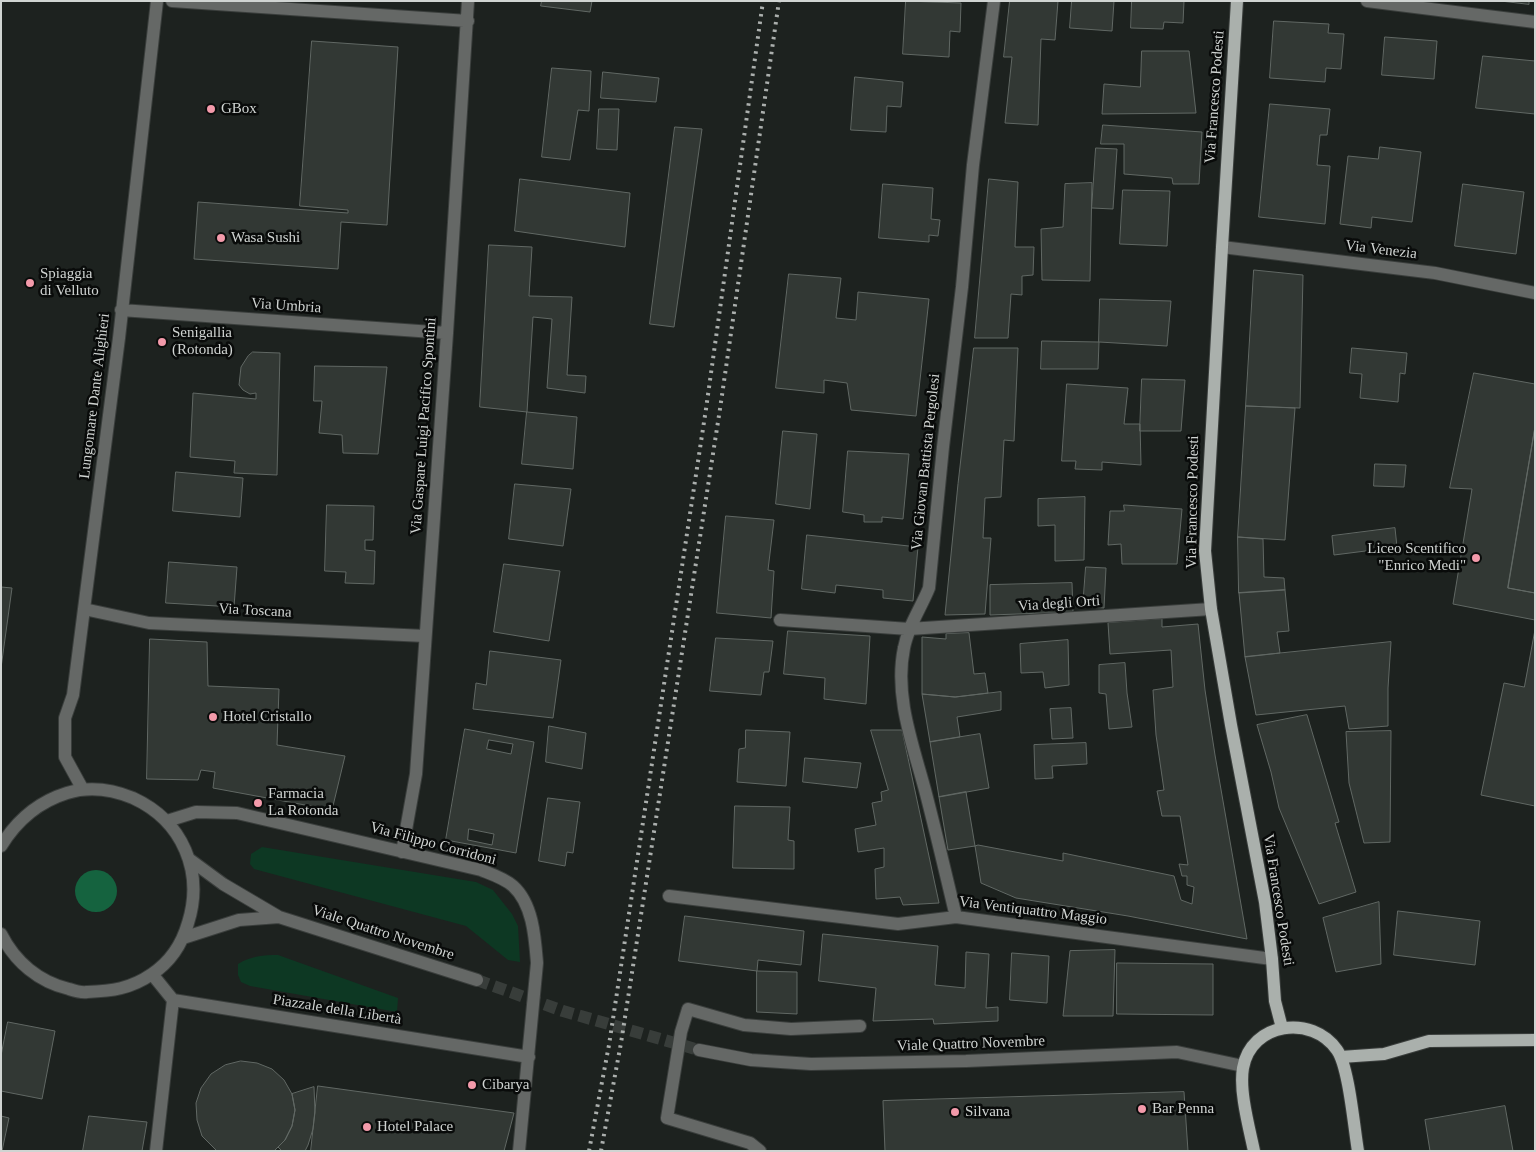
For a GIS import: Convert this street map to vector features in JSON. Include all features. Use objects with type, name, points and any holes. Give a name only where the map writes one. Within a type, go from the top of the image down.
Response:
[{"type":"main road","name":"Via Francesco Podesti","points":[[1237,1],[1205,552],[1211,609],[1231,725],[1266,902],[1275,1001],[1282,1028]]},
{"type":"main road","points":[[1253,1151],[1242,1082],[1244,1066],[1249,1052],[1259,1040],[1272,1032],[1282,1028],[1301,1027],[1328,1039],[1341,1057],[1344,1064],[1358,1151]]},
{"type":"main road","points":[[1341,1057],[1384,1054],[1429,1040],[1535,1040]]},
{"type":"street","name":"Lungomare Dante Alighieri","points":[[82,788],[65,757],[64,718],[73,695],[119,338],[157,1]]},
{"type":"street","points":[[172,1],[468,21]]},
{"type":"street","name":"Via Gaspare Luigi Pacifico Spontini","points":[[402,852],[416,774],[448,334],[468,1]]},
{"type":"street","name":"Via Giovan Battista Pergolesi","points":[[956,917],[906,716],[901,679],[904,649],[909,629],[929,588],[974,165],[994,1]]},
{"type":"street","points":[[1367,1],[1535,22]]},
{"type":"street","name":"Via Venezia","points":[[1222,247],[1435,273],[1535,293]]},
{"type":"street","name":"Via Umbria","points":[[121,310],[448,334]]},
{"type":"street","name":"Via Toscana","points":[[84,609],[149,623],[426,636]]},
{"type":"street","name":"Via degli Orti","points":[[780,620],[909,629],[1211,609]]},
{"type":"street","points":[[1,846],[10,831],[23,817],[52,798],[82,788],[120,793],[145,804],[166,821],[180,839],[189,859],[194,888],[193,907],[184,938],[176,950],[164,965],[152,974],[134,985],[114,991],[83,993],[54,985],[28,970],[3,942]]},
{"type":"street","name":"Via Filippo Corridoni","points":[[166,821],[196,812],[237,813],[481,870],[511,884],[521,895],[530,916],[536,943],[537,963],[518,1151]]},
{"type":"street","name":"Viale Quattro Novembre","points":[[189,859],[223,884],[279,916],[477,980]]},
{"type":"street","name":"Via Ventiquattro Maggio","points":[[670,896],[898,924],[956,917],[1272,959]]},
{"type":"street","name":"Viale Quattro Novembre","points":[[184,938],[239,920],[279,916]]},
{"type":"street","points":[[152,974],[173,1000],[156,1151]]},
{"type":"street","name":"Piazzale della Libertà","points":[[173,1000],[529,1057]]},
{"type":"street","points":[[760,1151],[750,1143],[667,1118],[681,1032],[688,1009],[744,1025],[792,1029],[860,1026]]},
{"type":"street","name":"Viale Quattro Novembre","points":[[699,1050],[750,1060],[811,1064],[966,1061],[1177,1052],[1244,1066]]},
{"type":"shaded area","points":[[262,847],[476,882],[493,890],[512,914],[518,926],[520,962],[508,960],[466,926],[254,869],[250,864],[251,854]]},
{"type":"shaded area","points":[[100,870],[108,873],[114,879],[117,891],[114,903],[108,909],[92,912],[84,909],[78,903],[75,887],[78,879],[84,873]]},
{"type":"shaded area","points":[[278,955],[398,998],[397,1012],[250,986],[241,982],[238,975],[238,964],[257,956]]},
{"type":"building","points":[[542,1],[592,1],[590,12],[541,6]]},
{"type":"building","points":[[906,1],[961,3],[960,32],[950,31],[949,57],[903,54]]},
{"type":"building","points":[[1010,1],[1058,1],[1055,40],[1041,39],[1038,125],[1005,123],[1012,57],[1004,57]]},
{"type":"building","points":[[1072,1],[1114,1],[1112,31],[1070,28]]},
{"type":"building","points":[[1132,1],[1184,1],[1183,23],[1164,22],[1163,29],[1131,28]]},
{"type":"building","points":[[1501,1],[1529,1],[1529,4]]},
{"type":"building","points":[[1274,21],[1329,24],[1328,33],[1344,34],[1341,69],[1326,68],[1325,82],[1270,78]]},
{"type":"building","points":[[1385,37],[1437,41],[1434,79],[1382,75]]},
{"type":"building","points":[[312,41],[398,47],[387,225],[341,222],[338,269],[194,259],[198,202],[348,213],[348,210],[300,206]]},
{"type":"building","points":[[1142,51],[1189,51],[1196,113],[1102,114],[1104,84],[1140,87]]},
{"type":"building","points":[[1483,56],[1535,61],[1535,114],[1476,108]]},
{"type":"building","points":[[552,68],[591,71],[589,111],[578,110],[570,160],[542,157]]},
{"type":"building","points":[[603,72],[659,78],[656,102],[601,98]]},
{"type":"building","points":[[855,77],[903,82],[901,107],[887,106],[886,132],[851,130]]},
{"type":"building","points":[[1270,104],[1330,109],[1327,135],[1320,135],[1317,165],[1330,166],[1325,224],[1259,217]]},
{"type":"building","points":[[599,109],[619,109],[617,150],[597,149]]},
{"type":"building","points":[[1103,125],[1202,132],[1199,184],[1173,184],[1172,178],[1124,174],[1124,144],[1101,144]]},
{"type":"building","points":[[675,127],[702,129],[674,327],[650,324]]},
{"type":"building","points":[[1380,147],[1421,152],[1412,222],[1372,217],[1371,228],[1340,224],[1348,156],[1378,159]]},
{"type":"building","points":[[1096,148],[1117,149],[1113,209],[1092,208]]},
{"type":"building","points":[[520,179],[630,193],[625,247],[515,231]]},
{"type":"building","points":[[989,179],[1018,182],[1015,247],[1034,247],[1033,275],[1022,276],[1022,295],[1011,294],[1008,338],[975,338]]},
{"type":"building","points":[[1092,183],[1090,281],[1042,280],[1041,229],[1063,227],[1065,184]]},
{"type":"building","points":[[883,184],[933,188],[931,219],[940,220],[938,236],[929,235],[929,242],[879,238]]},
{"type":"building","points":[[1463,184],[1524,192],[1516,254],[1455,246]]},
{"type":"building","points":[[1123,190],[1170,191],[1167,246],[1120,244]]},
{"type":"building","points":[[489,245],[532,247],[529,296],[572,297],[567,375],[586,376],[585,393],[547,388],[552,319],[533,317],[527,412],[480,407]]},
{"type":"building","points":[[1254,270],[1303,275],[1300,408],[1246,406]]},
{"type":"building","points":[[789,274],[841,278],[836,318],[856,320],[858,292],[929,299],[916,416],[851,410],[847,383],[824,380],[824,393],[776,388]]},
{"type":"building","points":[[1100,299],[1171,301],[1167,346],[1099,342]]},
{"type":"building","points":[[1042,341],[1099,342],[1098,369],[1041,369]]},
{"type":"building","points":[[974,348],[1018,348],[1014,441],[1004,440],[1001,497],[985,498],[983,538],[991,538],[985,614],[945,615],[958,484]]},
{"type":"building","points":[[1352,348],[1407,353],[1405,374],[1400,373],[1398,402],[1360,398],[1362,374],[1350,373]]},
{"type":"building","points":[[253,352],[280,353],[277,475],[234,473],[235,461],[190,457],[193,393],[256,399],[256,393],[250,394],[239,385],[241,367]]},
{"type":"building","points":[[315,366],[387,367],[378,454],[343,453],[342,435],[319,433],[322,401],[314,401]]},
{"type":"building","points":[[1474,373],[1535,384],[1535,427],[1508,588],[1535,593],[1535,620],[1453,604],[1472,489],[1450,488]]},
{"type":"building","points":[[1142,379],[1185,380],[1181,431],[1140,431]]},
{"type":"building","points":[[1067,384],[1128,388],[1124,424],[1140,424],[1141,465],[1102,462],[1102,470],[1075,469],[1076,461],[1062,461]]},
{"type":"building","points":[[1246,406],[1295,408],[1285,540],[1238,537]]},
{"type":"building","points":[[527,412],[577,417],[573,469],[522,464]]},
{"type":"building","points":[[1535,427],[1535,593],[1508,588]]},
{"type":"building","points":[[783,431],[817,434],[810,509],[776,504]]},
{"type":"building","points":[[848,451],[909,454],[903,519],[882,517],[882,522],[864,522],[864,515],[843,512]]},
{"type":"building","points":[[1375,464],[1406,465],[1404,487],[1374,486]]},
{"type":"building","points":[[176,472],[243,478],[240,517],[173,511]]},
{"type":"building","points":[[515,484],[571,489],[563,546],[509,539]]},
{"type":"building","points":[[1085,497],[1084,560],[1055,561],[1055,525],[1038,526],[1038,499]]},
{"type":"building","points":[[327,505],[374,506],[373,540],[365,540],[365,550],[375,551],[374,584],[345,583],[346,572],[325,571]]},
{"type":"building","points":[[1124,505],[1182,509],[1177,564],[1122,564],[1121,544],[1108,545],[1110,511],[1124,511]]},
{"type":"building","points":[[726,516],[774,520],[768,570],[774,571],[771,618],[717,613]]},
{"type":"building","points":[[1395,528],[1397,547],[1334,555],[1332,536]]},
{"type":"building","points":[[807,535],[918,547],[913,601],[883,598],[883,590],[836,585],[835,593],[802,589]]},
{"type":"building","points":[[1238,537],[1263,539],[1264,577],[1284,578],[1285,590],[1239,593]]},
{"type":"building","points":[[169,562],[237,567],[234,607],[166,603]]},
{"type":"building","points":[[504,564],[560,571],[549,641],[494,632]]},
{"type":"building","points":[[1086,567],[1106,568],[1104,608],[1083,607]]},
{"type":"building","points":[[1072,583],[1073,612],[990,615],[990,585]]},
{"type":"building","points":[[1,587],[12,588],[1,668]]},
{"type":"building","points":[[1285,590],[1289,631],[1277,632],[1280,653],[1245,657],[1239,593]]},
{"type":"building","points":[[1162,619],[1162,627],[1198,624],[1205,690],[1215,755],[1247,939],[1128,916],[1016,898],[981,883],[975,846],[978,845],[1063,861],[1063,853],[1174,876],[1181,900],[1192,904],[1194,887],[1187,885],[1187,876],[1182,876],[1179,864],[1188,865],[1180,816],[1162,816],[1157,791],[1164,790],[1156,735],[1153,690],[1173,687],[1171,650],[1110,654],[1108,623]]},
{"type":"building","points":[[1535,630],[1535,806],[1481,795],[1504,683],[1524,687]]},
{"type":"building","points":[[788,631],[870,636],[866,704],[824,699],[825,678],[784,674]]},
{"type":"building","points":[[969,633],[974,674],[985,673],[988,693],[955,697],[922,694],[922,637],[946,639],[946,634]]},
{"type":"building","points":[[716,638],[773,641],[769,672],[764,672],[761,695],[710,691]]},
{"type":"building","name":"Hotel Cristallo","points":[[150,639],[207,642],[208,686],[279,689],[277,745],[345,756],[332,810],[213,788],[215,772],[201,770],[198,780],[147,779]]},
{"type":"building","points":[[1068,640],[1069,685],[1045,688],[1043,672],[1021,673],[1020,644]]},
{"type":"building","points":[[1391,642],[1388,726],[1349,729],[1345,706],[1256,715],[1245,657]]},
{"type":"building","points":[[490,651],[561,660],[553,718],[473,709],[476,683],[486,685]]},
{"type":"building","points":[[1125,663],[1132,727],[1109,729],[1106,694],[1099,693],[1099,665]]},
{"type":"building","points":[[1001,692],[1001,710],[957,717],[960,737],[930,742],[922,694],[955,697]]},
{"type":"building","points":[[1071,708],[1073,738],[1052,739],[1050,709]]},
{"type":"building","points":[[1307,715],[1339,822],[1335,823],[1356,892],[1319,904],[1279,808],[1257,725]]},
{"type":"building","points":[[549,726],[586,733],[582,769],[546,762]]},
{"type":"building","points":[[465,729],[534,742],[516,853],[446,840]],"holes":[[[489,740],[513,744],[511,754],[487,749]],[[469,829],[494,834],[492,845],[468,840]]]},
{"type":"building","points":[[746,730],[790,732],[786,786],[737,782],[739,749],[745,748]]},
{"type":"building","points":[[871,730],[902,730],[939,903],[903,905],[900,897],[876,899],[875,869],[884,867],[884,848],[858,852],[855,829],[876,825],[872,803],[882,801],[881,792],[888,790]]},
{"type":"building","points":[[1391,731],[1390,842],[1364,843],[1349,783],[1346,732]]},
{"type":"building","points":[[980,734],[989,788],[939,797],[930,742]]},
{"type":"building","points":[[1086,743],[1087,764],[1052,766],[1053,778],[1035,779],[1034,745]]},
{"type":"building","points":[[805,758],[861,763],[857,788],[803,782]]},
{"type":"building","points":[[966,792],[975,846],[948,850],[939,797]]},
{"type":"building","points":[[548,798],[580,802],[573,853],[567,852],[565,866],[539,861]]},
{"type":"building","points":[[735,806],[790,807],[788,840],[794,841],[794,869],[733,868]]},
{"type":"building","points":[[1379,902],[1381,964],[1336,972],[1323,918]]},
{"type":"building","points":[[1398,911],[1480,921],[1475,965],[1394,955]]},
{"type":"building","points":[[685,916],[804,931],[801,965],[758,960],[757,971],[679,961]]},
{"type":"building","points":[[823,934],[938,946],[935,985],[965,988],[966,952],[989,954],[986,1008],[998,1007],[998,1021],[934,1024],[933,1019],[873,1021],[876,988],[819,981]]},
{"type":"building","points":[[1115,950],[1113,1016],[1063,1016],[1070,951]]},
{"type":"building","points":[[1012,953],[1049,956],[1047,1003],[1010,1000]]},
{"type":"building","points":[[1117,963],[1213,964],[1213,1015],[1117,1014]]},
{"type":"building","points":[[757,971],[797,972],[797,1014],[757,1012]]},
{"type":"building","points":[[8,1022],[55,1031],[42,1099],[1,1091],[1,1056]]},
{"type":"building","points":[[241,1061],[257,1063],[272,1069],[284,1080],[292,1094],[295,1110],[292,1126],[285,1140],[274,1151],[217,1151],[202,1136],[197,1120],[196,1103],[201,1088],[211,1074],[225,1065]]},
{"type":"building","points":[[318,1086],[514,1113],[504,1151],[311,1151]]},
{"type":"building","points":[[314,1087],[315,1112],[313,1129],[305,1151],[282,1151],[278,1147],[285,1140],[292,1126],[295,1110],[292,1094]]},
{"type":"building","points":[[1184,1092],[1188,1151],[885,1151],[883,1101]]},
{"type":"building","points":[[1505,1106],[1513,1151],[1430,1151],[1425,1120]]},
{"type":"building","points":[[1,1116],[9,1118],[2,1151],[1,1151]]},
{"type":"building","points":[[89,1116],[147,1122],[142,1151],[83,1151]]},
{"type":"tunnel","points":[[477,980],[563,1011],[699,1050]]},
{"type":"railway","points":[[589,1151],[609,1045],[706,409],[763,1]]},
{"type":"railway","points":[[601,1151],[621,1043],[720,409],[779,1]]},
{"type":"place","name":"GBox","points":[[211,109]]},
{"type":"place","name":"Wasa Sushi","points":[[221,238]]},
{"type":"place","name":"Spiaggia di Velluto","points":[[30,283]]},
{"type":"place","name":"Senigallia (Rotonda)","points":[[162,342]]},
{"type":"place","name":"Liceo Scentifico \"Enrico Medi\"","points":[[1476,558]]},
{"type":"place","name":"Hotel Cristallo","points":[[213,717]]},
{"type":"place","name":"Farmacia La Rotonda","points":[[258,803]]},
{"type":"place","name":"Cibarya","points":[[472,1085]]},
{"type":"place","name":"Bar Penna","points":[[1142,1109]]},
{"type":"place","name":"Silvana","points":[[955,1112]]},
{"type":"place","name":"Hotel Palace","points":[[367,1127]]}]
